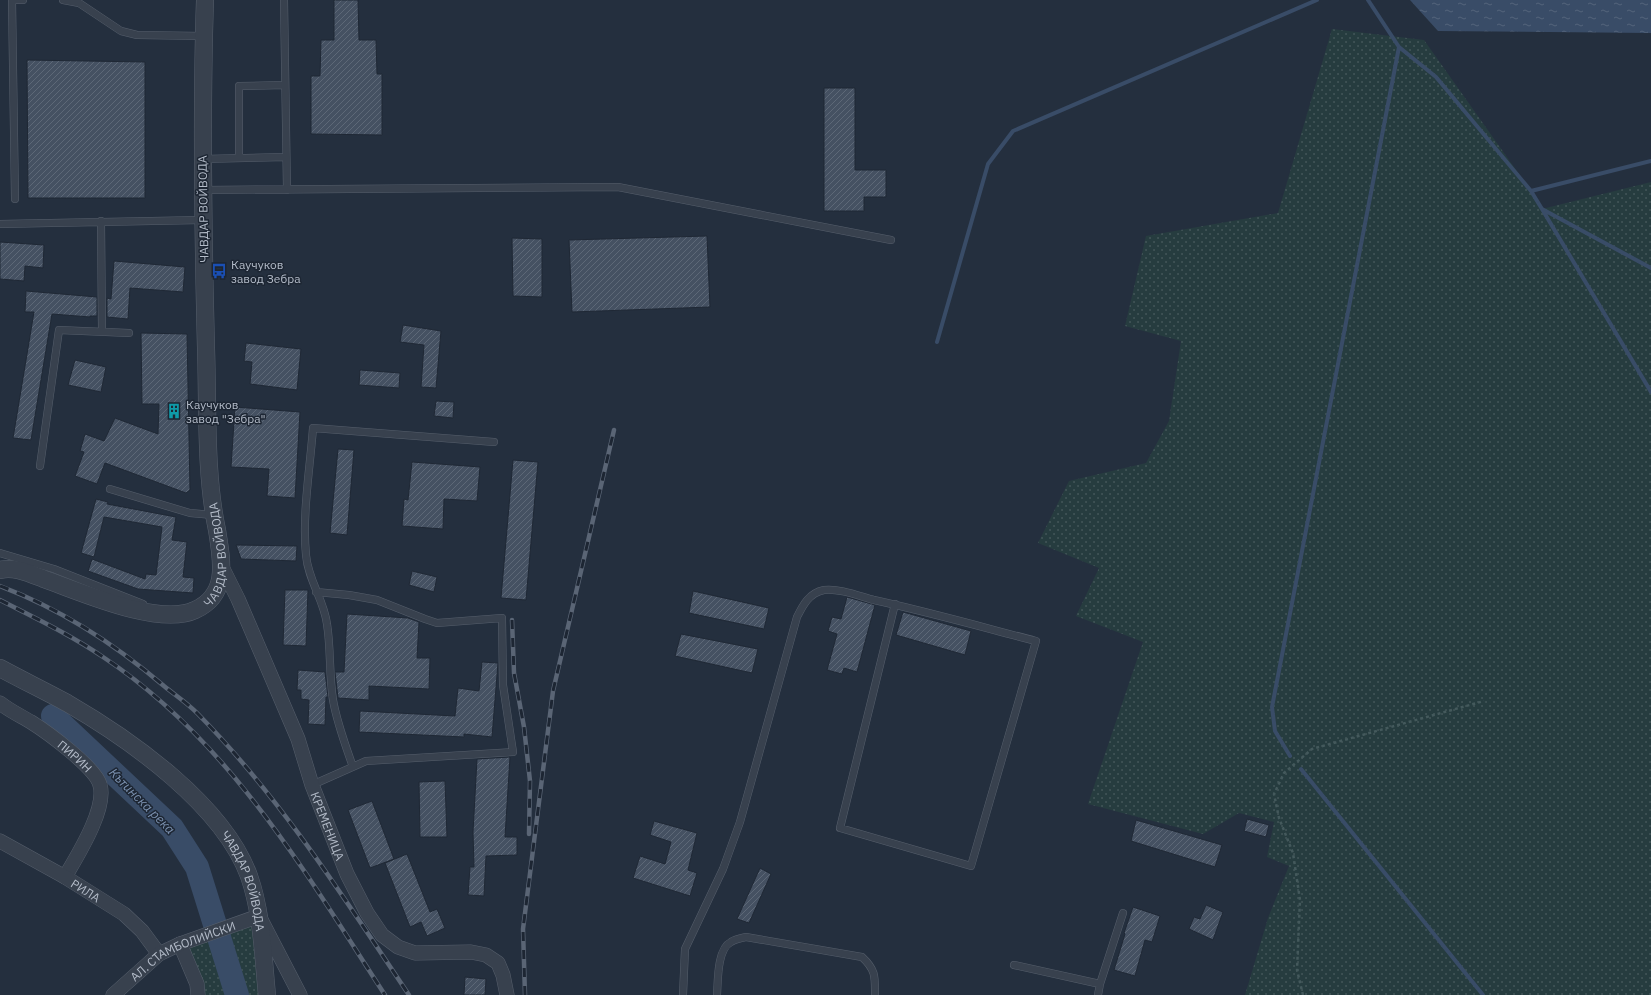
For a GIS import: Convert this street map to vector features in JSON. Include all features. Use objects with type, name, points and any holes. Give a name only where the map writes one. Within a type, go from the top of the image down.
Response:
[{"type":"street","name":"ЧАВДАР ВОЙВОДА","points":[[0,570],[11,569],[30,574],[120,606],[171,615],[193,611],[209,603],[218,587],[222,567],[213,514],[209,444],[202,220],[205,0]]},
{"type":"street","name":"КРЕМЕНИЦА","points":[[222,567],[238,599],[298,739],[312,785],[347,874],[360,900],[382,935],[398,947],[415,953],[471,952],[486,955],[498,963],[503,975],[507,995]]},
{"type":"street","name":"ЧАВДАР ВОЙВОДА","points":[[0,668],[67,703],[111,731],[157,766],[195,798],[226,832],[240,855],[249,876],[259,916],[267,995]]},
{"type":"street","name":"ПИРИН","points":[[0,703],[31,722],[65,748],[94,773],[100,785],[101,799],[96,819],[65,877]]},
{"type":"street","name":"РИЛА","points":[[0,841],[65,877],[124,914],[142,931],[159,954]]},
{"type":"street","name":"АЛ. СТАМБОЛИЙСКИ","points":[[113,995],[159,954],[203,935],[259,916]]},
{"type":"street","points":[[259,916],[300,995]]},
{"type":"street","points":[[180,944],[197,984],[198,995]]},
{"type":"lane","points":[[15,200],[12,0],[23,0]]},
{"type":"lane","points":[[63,0],[79,3],[121,31],[137,35],[204,36]]},
{"type":"lane","points":[[284,0],[287,190]]},
{"type":"lane","points":[[239,158],[239,86],[285,85]]},
{"type":"lane","points":[[202,158],[286,157]]},
{"type":"lane","points":[[202,190],[618,187],[891,240]]},
{"type":"lane","points":[[0,224],[202,220]]},
{"type":"lane","points":[[101,221],[102,332]]},
{"type":"lane","points":[[40,466],[59,330],[129,332]]},
{"type":"lane","points":[[353,766],[339,727],[333,699],[327,624],[323,606],[309,574],[306,555],[306,522],[313,428],[494,442]]},
{"type":"lane","points":[[110,489],[190,513],[213,514]]},
{"type":"lane","points":[[0,553],[54,569],[171,615]]},
{"type":"lane","points":[[682,995],[685,949],[723,869],[740,822],[797,617],[804,602],[814,594],[824,590],[839,591],[895,604],[1036,641],[971,866],[840,828],[895,604]]},
{"type":"lane","points":[[312,785],[366,760],[513,752],[503,685],[502,618],[437,623],[377,600],[349,594],[316,592]]},
{"type":"lane","points":[[1098,995],[1100,984],[1123,913]]},
{"type":"lane","points":[[717,995],[721,956],[729,942],[746,937],[862,957],[871,965],[875,979],[875,995]]},
{"type":"lane","points":[[1014,965],[1100,984]]},
{"type":"path","points":[[1303,995],[1297,970],[1300,900],[1293,853],[1279,818],[1274,794],[1284,773],[1312,749],[1484,701]]},
{"type":"green space","points":[[1332,29],[1424,40],[1531,191],[1542,209],[1651,182],[1651,995],[1245,995],[1268,918],[1289,866],[1267,857],[1274,822],[1239,813],[1203,834],[1088,804],[1143,642],[1076,616],[1099,568],[1038,543],[1069,481],[1146,463],[1169,421],[1181,341],[1125,326],[1146,236],[1278,213]]},
{"type":"green space","points":[[259,916],[267,995],[198,995],[180,944]]},
{"type":"water","points":[[1410,0],[1651,0],[1651,33],[1438,31]]},
{"type":"building","points":[[334,0],[358,0],[359,40],[376,40],[377,74],[382,74],[382,135],[311,134],[311,76],[320,76],[321,40],[334,40]]},
{"type":"building","points":[[27,60],[145,62],[145,198],[28,198]]},
{"type":"building","points":[[824,88],[855,88],[855,170],[886,170],[886,197],[864,197],[864,211],[824,211]]},
{"type":"building","points":[[707,236],[710,307],[572,312],[569,240]]},
{"type":"building","points":[[512,238],[542,239],[542,297],[513,296]]},
{"type":"building","points":[[0,242],[44,245],[43,268],[25,266],[24,281],[0,279]]},
{"type":"building","points":[[114,261],[185,267],[183,292],[130,288],[128,319],[107,317],[107,298],[111,299]]},
{"type":"building","points":[[26,291],[97,297],[97,316],[90,317],[52,314],[31,440],[13,438],[34,312],[25,312]]},
{"type":"building","points":[[403,325],[441,331],[436,388],[421,387],[424,345],[400,342]]},
{"type":"building","name":"Каучуков завод \"Зебра\"","points":[[141,333],[187,334],[190,490],[186,493],[105,463],[97,484],[75,476],[84,452],[80,451],[85,434],[104,441],[115,418],[158,434],[159,404],[142,404]]},
{"type":"building","points":[[246,343],[301,349],[297,390],[250,384],[252,362],[244,361]]},
{"type":"building","points":[[75,360],[106,367],[101,392],[68,385]]},
{"type":"building","points":[[360,370],[400,373],[399,388],[359,385]]},
{"type":"building","points":[[436,401],[454,402],[453,418],[434,416]]},
{"type":"building","points":[[235,407],[300,412],[295,498],[267,496],[269,469],[231,467]]},
{"type":"building","points":[[338,449],[354,450],[347,535],[330,533]]},
{"type":"building","points":[[513,460],[538,462],[526,600],[501,598]]},
{"type":"building","points":[[412,462],[480,467],[477,501],[444,499],[443,529],[402,526],[404,499],[408,500]]},
{"type":"building","points":[[96,499],[108,502],[107,504],[176,517],[172,540],[187,542],[183,577],[194,578],[193,593],[138,589],[88,571],[92,559],[145,579],[146,574],[156,575],[162,527],[104,517],[94,557],[81,553]]},
{"type":"building","points":[[236,545],[297,546],[296,561],[241,559]]},
{"type":"building","points":[[412,571],[437,577],[434,592],[409,585]]},
{"type":"building","points":[[285,590],[308,590],[306,646],[283,645]]},
{"type":"building","points":[[693,591],[769,608],[764,629],[689,613]]},
{"type":"building","points":[[847,597],[875,605],[857,672],[844,668],[842,674],[827,670],[837,634],[828,631],[832,617],[841,619]]},
{"type":"building","points":[[903,612],[971,631],[965,655],[896,635]]},
{"type":"building","points":[[347,614],[408,618],[419,622],[417,658],[430,658],[429,689],[369,686],[369,700],[338,698],[335,672],[344,672]]},
{"type":"building","points":[[681,634],[758,649],[752,673],[675,656]]},
{"type":"building","points":[[482,662],[498,663],[492,737],[464,734],[464,737],[359,732],[360,711],[455,716],[458,688],[479,691]]},
{"type":"building","points":[[298,670],[325,672],[328,697],[326,697],[325,725],[308,724],[309,700],[301,699],[301,690],[297,690]]},
{"type":"building","points":[[510,757],[505,837],[517,837],[517,855],[486,856],[484,896],[468,895],[470,867],[474,867],[473,832],[477,759]]},
{"type":"building","points":[[445,781],[447,837],[420,837],[419,782]]},
{"type":"building","points":[[372,801],[394,859],[370,868],[348,810]]},
{"type":"building","points":[[1247,819],[1269,825],[1266,837],[1244,831]]},
{"type":"building","points":[[1136,820],[1222,845],[1215,867],[1131,841]]},
{"type":"building","points":[[654,821],[697,833],[688,870],[697,873],[690,896],[633,878],[640,856],[665,864],[671,842],[650,835]]},
{"type":"building","points":[[407,854],[430,912],[437,909],[445,928],[427,936],[421,922],[410,927],[385,863]]},
{"type":"building","points":[[760,868],[771,874],[749,923],[737,919]]},
{"type":"building","points":[[1206,905],[1223,912],[1213,940],[1189,929],[1194,917],[1200,919]]},
{"type":"building","points":[[1133,907],[1160,916],[1152,942],[1145,940],[1135,976],[1114,970]]},
{"type":"building","points":[[465,977],[486,979],[485,995],[464,995]]},
{"type":"waterway","points":[[937,342],[988,164],[1013,131],[1317,0]]},
{"type":"waterway","points":[[1290,756],[1275,731],[1272,707],[1399,47],[1368,0]]},
{"type":"waterway","points":[[1399,47],[1436,77],[1531,191],[1651,161]]},
{"type":"waterway","points":[[1531,191],[1542,209],[1651,268]]},
{"type":"waterway","points":[[1542,209],[1651,392]]},
{"type":"waterway","name":"Кътинска река","points":[[53,716],[172,828],[197,867],[237,995]]},
{"type":"waterway","points":[[1301,769],[1483,995]]},
{"type":"railway","points":[[525,995],[523,929],[553,691],[614,430]]},
{"type":"railway","points":[[0,586],[44,605],[107,642],[185,702],[197,713],[256,779],[310,849],[409,995]]},
{"type":"railway","points":[[0,600],[66,634],[103,657],[148,690],[189,728],[227,768],[261,811],[294,856],[385,995]]},
{"type":"railway","points":[[512,620],[514,673],[524,727],[530,781],[529,834]]},
{"type":"place","name":"Каучуков завод Зебра","points":[[219,271]]},
{"type":"place","name":"Каучуков завод \"Зебра\"","points":[[174,411]]}]
